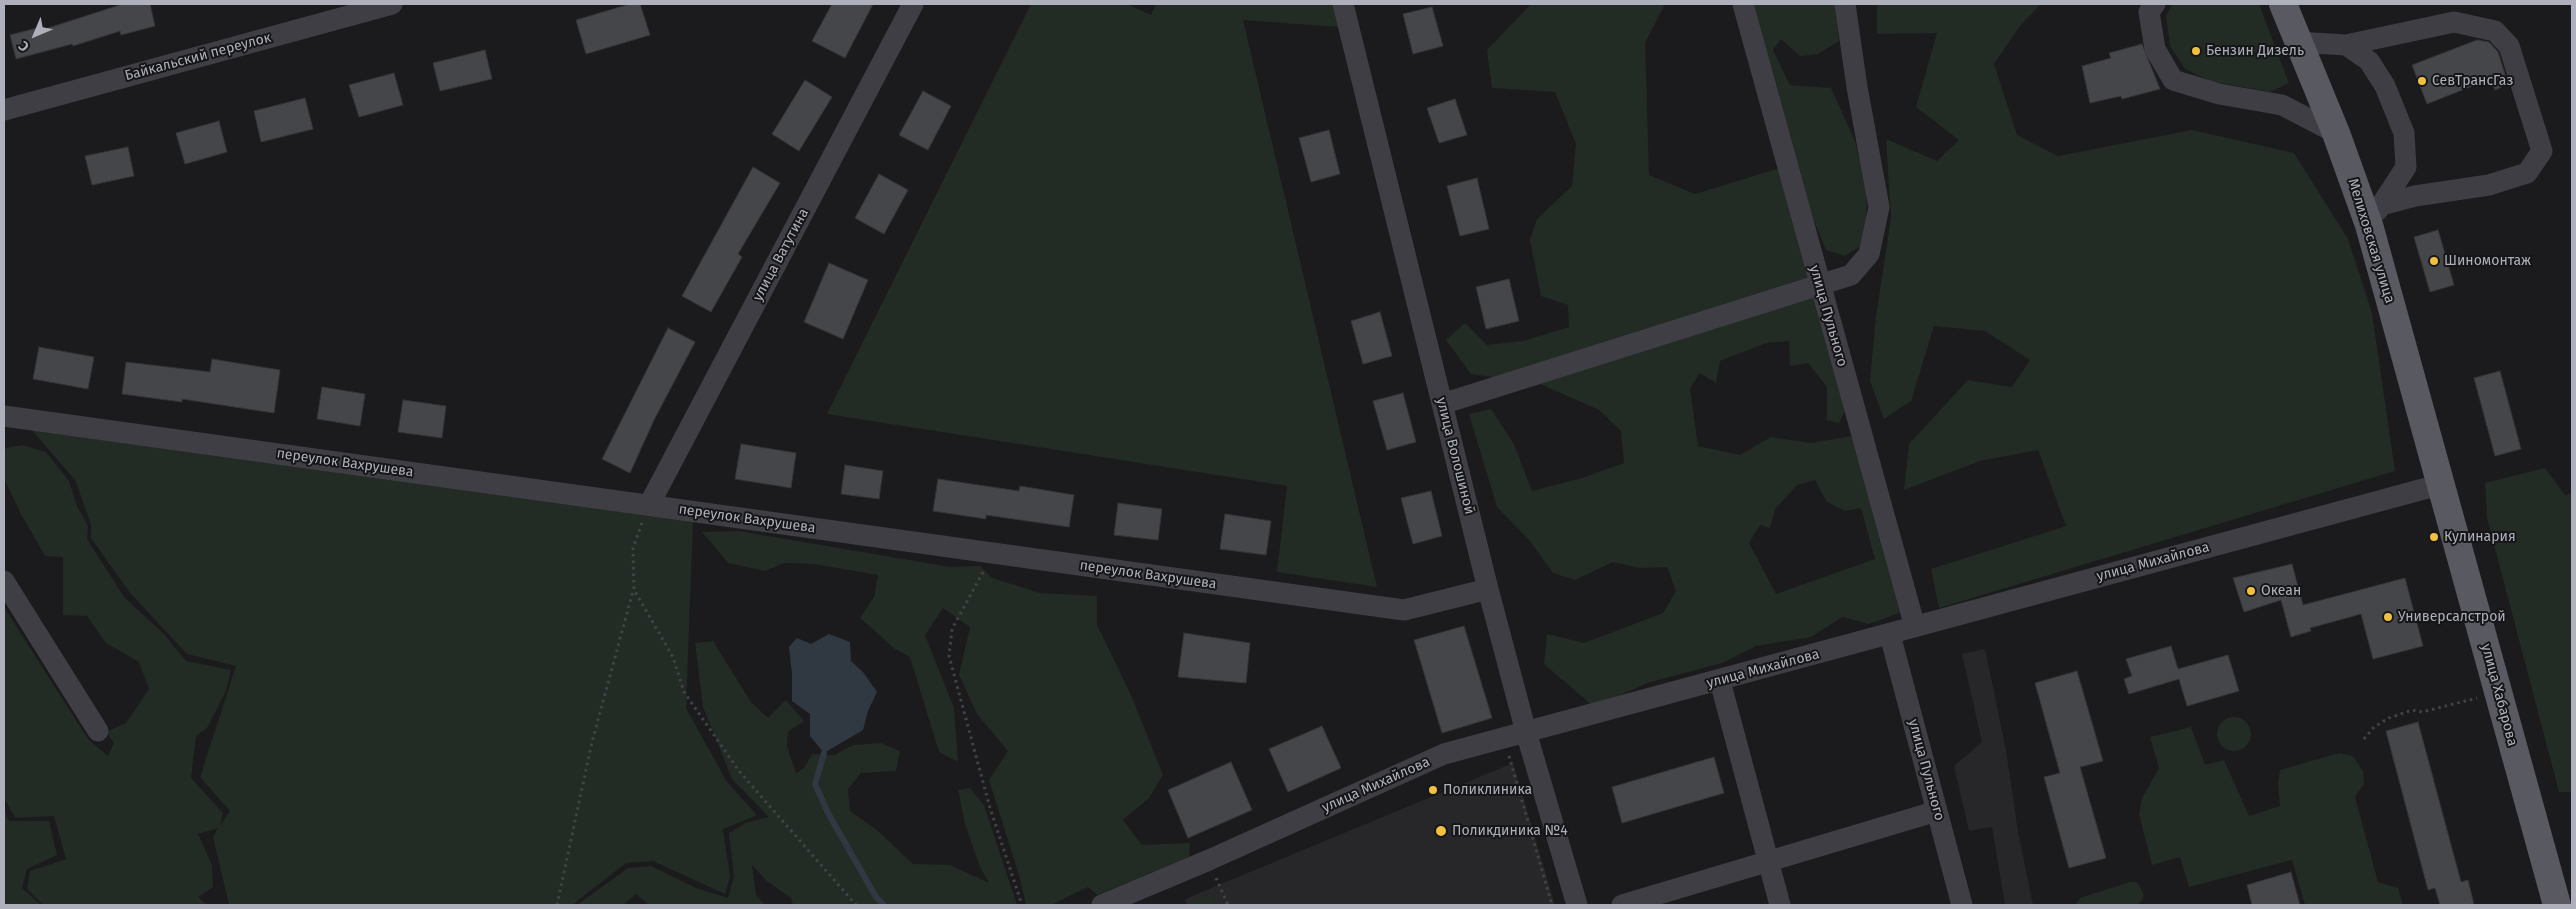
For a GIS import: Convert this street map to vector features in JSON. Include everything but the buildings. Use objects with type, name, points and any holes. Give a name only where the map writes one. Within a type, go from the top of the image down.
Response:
[{"type":"main road","name":"Мелиховская улица","points":[[2283,4],[2336,133],[2375,215],[2442,484]]},
{"type":"main road","name":"улица Хабарова","points":[[2442,484],[2557,905]]},
{"type":"street","name":"улица Ватутина","points":[[649,505],[913,4]]},
{"type":"street","name":"улица Волошиной","points":[[1343,4],[1488,589],[1526,732],[1578,905]]},
{"type":"street","name":"улица Пульного","points":[[1743,4],[1820,287],[1916,627]]},
{"type":"street","points":[[1442,404],[1820,287],[1851,275],[1870,254],[1879,207],[1857,87],[1845,4]]},
{"type":"street","points":[[2156,4],[2149,12],[2155,49],[2173,80],[2219,94],[2282,105],[2336,133]]},
{"type":"street","name":"Байкальский переулок","points":[[4,110],[383,5]]},
{"type":"street","points":[[2297,42],[2346,45],[2454,22],[2495,31],[2509,46],[2542,151],[2527,173],[2489,185],[2415,196],[2375,215]]},
{"type":"street","points":[[2346,45],[2369,61],[2385,86],[2404,133],[2406,167],[2375,215]]},
{"type":"street","name":"переулок Вахрушева","points":[[4,416],[1404,610],[1488,589]]},
{"type":"street","name":"улица Михайлова","points":[[1102,905],[1209,860],[1444,754],[1720,681],[2442,484]]},
{"type":"street","points":[[4,581],[98,731]]},
{"type":"street","name":"улица Пульного","points":[[1890,635],[1962,905]]},
{"type":"street","points":[[1720,681],[1780,905]]},
{"type":"street","points":[[1622,905],[1937,811]]},
{"type":"path","points":[[557,905],[592,742],[634,590],[634,548],[649,505]]},
{"type":"path","points":[[994,553],[952,629],[949,656],[990,808],[1022,905]]},
{"type":"path","points":[[634,590],[673,657],[684,692],[712,736],[856,905]]},
{"type":"path","points":[[2364,739],[2374,727],[2389,718],[2412,710],[2422,712],[2478,697]]},
{"type":"path","points":[[1504,738],[1552,905]]},
{"type":"path","points":[[1209,860],[1228,905]]},
{"type":"shaded area","points":[[1031,4],[1127,4],[1151,15],[1156,4],[1332,4],[1338,27],[1243,20],[1377,587],[1277,572],[1287,486],[827,414]]},
{"type":"shaded area","points":[[1531,4],[1665,4],[1645,43],[1649,175],[1695,194],[1780,168],[1846,408],[1839,423],[1827,420],[1827,387],[1808,363],[1790,366],[1789,341],[1766,343],[1720,361],[1716,383],[1700,373],[1690,388],[1698,446],[1740,455],[1771,437],[1811,443],[1852,436],[1902,612],[1869,624],[1842,617],[1811,637],[1756,646],[1722,663],[1647,683],[1594,707],[1544,664],[1547,634],[1584,643],[1663,613],[1676,591],[1667,567],[1640,568],[1613,562],[1575,580],[1553,573],[1530,541],[1497,507],[1469,414],[1491,409],[1514,444],[1532,491],[1582,478],[1624,463],[1621,431],[1599,410],[1540,384],[1471,374],[1446,340],[1465,323],[1487,345],[1523,341],[1569,327],[1568,305],[1541,296],[1530,240],[1537,219],[1572,186],[1576,144],[1555,92],[1492,88],[1487,50]],"holes":[[[1815,480],[1827,502],[1845,511],[1861,508],[1875,559],[1776,594],[1749,543],[1760,525],[1770,528],[1775,509],[1797,485]]]},
{"type":"shaded area","points":[[1751,4],[1835,4],[1839,41],[1818,54],[1800,56],[1781,39],[1773,50],[1790,85],[1831,88],[1855,141],[1867,190],[1866,225],[1861,246],[1845,256],[1826,250],[1811,214]]},
{"type":"shaded area","points":[[1877,4],[2041,4],[2020,26],[1994,64],[2017,135],[2058,156],[2192,130],[2294,153],[2348,239],[2372,313],[2395,471],[1939,608],[1931,569],[2066,526],[2038,450],[1980,461],[1904,490],[1909,444],[1968,380],[2012,387],[2030,360],[1985,331],[1934,326],[1911,401],[1884,419],[1870,381],[1876,316],[1891,218],[1886,139],[1937,161],[1959,140],[1916,107],[1937,33],[1877,34]]},
{"type":"shaded area","points":[[2172,4],[2259,4],[2289,83],[2270,92],[2210,81],[2185,69],[2170,46],[2166,16]]},
{"type":"shaded area","points":[[30,428],[693,521],[686,708],[727,782],[757,815],[723,829],[730,877],[725,894],[653,861],[626,863],[572,905],[229,905],[213,837],[218,828],[198,834],[212,865],[213,887],[198,897],[207,905],[43,905],[27,889],[30,871],[66,859],[54,816],[15,818],[4,798],[4,607],[88,739],[108,756],[114,743],[106,732],[126,723],[149,689],[139,662],[106,643],[87,616],[63,615],[63,557],[45,556],[22,516],[4,479],[4,453],[6,448],[22,445],[46,452],[69,481],[77,506],[88,526],[87,539],[124,597],[164,634],[186,661],[231,670],[226,691],[207,728],[196,736],[191,778],[223,813],[220,826],[230,811],[200,777],[236,666],[187,654],[130,593],[91,538],[91,524],[75,480]]},
{"type":"shaded area","points":[[2545,468],[2565,495],[2572,493],[2572,792],[2559,792],[2487,518],[2485,483]]},
{"type":"shaded area","points":[[739,531],[950,567],[980,566],[992,578],[1040,593],[1097,596],[1097,625],[1131,695],[1163,775],[1149,798],[1123,820],[1142,845],[1190,843],[1189,857],[1097,895],[1088,887],[1051,905],[1026,905],[1019,875],[989,780],[1008,751],[977,714],[959,675],[970,627],[943,608],[925,635],[954,708],[958,762],[939,752],[910,657],[895,649],[860,618],[874,597],[878,575],[814,564],[784,563],[765,571],[728,563],[702,532]]},
{"type":"shaded area","points":[[829,634],[850,642],[851,661],[863,672],[877,692],[868,711],[863,730],[824,753],[810,736],[810,714],[792,701],[789,647],[797,638],[811,644]]},
{"type":"shaded area","points":[[713,641],[751,702],[768,718],[786,700],[804,721],[788,732],[787,746],[796,773],[804,768],[812,754],[834,755],[853,745],[881,743],[900,751],[896,771],[861,773],[848,789],[850,811],[877,830],[913,864],[950,865],[989,883],[980,867],[965,824],[958,790],[970,788],[984,805],[1017,905],[793,905],[791,898],[767,881],[752,865],[756,895],[765,905],[649,905],[636,894],[623,905],[577,905],[628,868],[651,866],[696,888],[728,898],[734,876],[729,833],[745,823],[769,817],[732,779],[703,707],[695,643]]},
{"type":"shaded area","points":[[1985,649],[2006,750],[2018,832],[2033,905],[2005,905],[1992,827],[1969,831],[1954,766],[1982,742],[1962,654]]},
{"type":"shaded area","points":[[2234,717],[2241,718],[2246,722],[2250,727],[2250,741],[2246,746],[2241,750],[2234,751],[2227,750],[2222,746],[2218,741],[2217,734],[2218,727],[2222,722],[2227,718]]},
{"type":"shaded area","points":[[2191,727],[2205,765],[2224,760],[2249,816],[2280,806],[2278,784],[2280,770],[2339,753],[2353,756],[2363,771],[2364,784],[2355,797],[2378,882],[2398,888],[2403,905],[2305,905],[2292,860],[2189,887],[2180,857],[2152,865],[2139,814],[2142,798],[2159,768],[2150,737]]},
{"type":"shaded area","name":"Поликдиника №4","points":[[1513,763],[1555,905],[1187,905],[1185,899]]},
{"type":"shaded area","points":[[4,809],[9,821],[49,821],[57,855],[27,869],[22,888],[41,905],[4,905]]},
{"type":"shaded area","points":[[2130,882],[2137,882],[2144,895],[2142,901],[2137,905],[2075,905],[2080,898]]},
{"type":"shaded area","points":[[1212,893],[1217,905],[1187,905]]},
{"type":"waterway","points":[[824,753],[815,784],[828,813],[876,897],[884,905]]},
{"type":"place","name":"Бензин Дизель","points":[[2196,51]]},
{"type":"place","name":"СевТрансГаз","points":[[2422,81]]},
{"type":"place","name":"Шиномонтаж","points":[[2434,261]]},
{"type":"place","name":"Кулинария","points":[[2434,537]]},
{"type":"place","name":"Океан","points":[[2251,591]]},
{"type":"place","name":"Универсалстрой","points":[[2388,617]]},
{"type":"place","name":"Поликлиника","points":[[1433,790]]},
{"type":"place","name":"Поликдиника №4","points":[[1441,831]]}]
